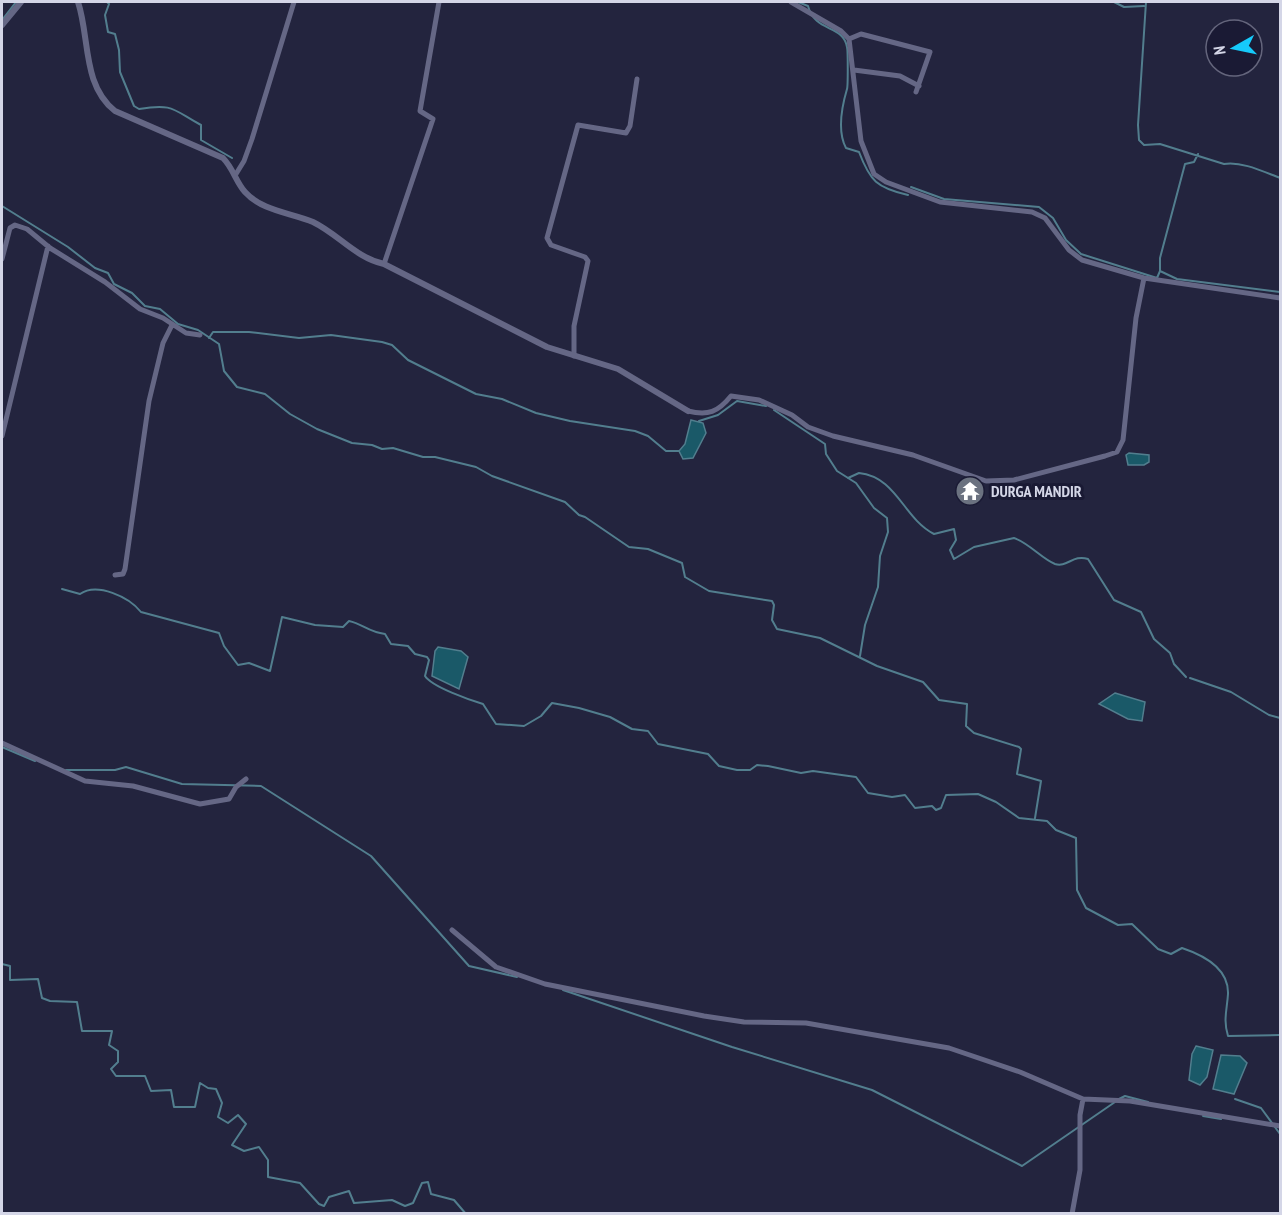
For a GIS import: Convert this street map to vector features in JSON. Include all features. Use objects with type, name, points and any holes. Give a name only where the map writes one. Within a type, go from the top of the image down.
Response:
[{"type":"street","points":[[2,25],[21,2]]},
{"type":"street","points":[[78,2],[86,50],[103,102],[115,111],[223,158],[236,174],[246,193],[257,200],[314,223],[372,261],[384,264],[547,347],[618,369],[688,411],[700,414],[720,409],[731,396],[759,400],[792,415],[808,427],[833,436],[914,455],[943,464],[967,476],[994,481],[1027,477],[1117,452],[1124,432],[1136,318],[1144,278]]},
{"type":"street","points":[[236,174],[244,161],[252,139],[294,2]]},
{"type":"street","points":[[384,264],[433,119],[420,111],[439,2]]},
{"type":"street","points":[[792,2],[841,31],[849,39],[861,141],[869,165],[880,179],[940,202],[1032,212],[1045,218],[1076,257],[1144,278],[1281,298]]},
{"type":"street","points":[[849,39],[861,34],[930,52],[918,89],[900,76],[854,70]]},
{"type":"street","points":[[574,356],[574,326],[588,261],[585,257],[551,245],[547,238],[578,125],[627,134],[638,79]]},
{"type":"street","points":[[2,259],[10,228],[15,225],[27,229],[140,309],[163,318],[186,333],[200,335]]},
{"type":"street","points":[[2,436],[48,246]]},
{"type":"street","points":[[115,576],[123,574],[125,569],[149,401],[164,343],[172,325]]},
{"type":"street","points":[[2,743],[85,781],[134,786],[200,804],[229,799],[236,787],[246,779]]},
{"type":"street","points":[[452,930],[496,967],[545,984],[704,1016],[744,1022],[806,1023],[949,1048],[1020,1072],[1083,1099],[1130,1101],[1275,1126]]},
{"type":"street","points":[[1072,1214],[1080,1170],[1080,1115],[1083,1099]]},
{"type":"water","points":[[691,420],[703,423],[706,433],[693,458],[683,459],[679,451],[685,444]]},
{"type":"water","points":[[1129,453],[1149,455],[1149,462],[1144,465],[1128,465],[1126,455]]},
{"type":"water","points":[[438,647],[461,651],[468,657],[459,689],[432,676],[435,651]]},
{"type":"water","points":[[1115,693],[1145,702],[1142,721],[1128,719],[1099,704]]},
{"type":"water","points":[[1196,1046],[1213,1050],[1207,1077],[1200,1085],[1189,1080],[1192,1054]]},
{"type":"water","points":[[1221,1055],[1240,1056],[1247,1063],[1234,1094],[1213,1089]]},
{"type":"waterway","points":[[2,20],[16,2]]},
{"type":"waterway","points":[[107,2],[109,4],[105,15],[108,32],[115,34],[119,50],[120,72],[134,106],[139,109],[151,107],[173,109],[201,125],[201,140],[232,158]]},
{"type":"waterway","points":[[798,2],[808,6],[816,21],[840,35],[847,47],[847,86],[841,126],[846,148],[859,152],[867,170],[876,182],[908,195]]},
{"type":"waterway","points":[[1114,2],[1124,7],[1144,6]]},
{"type":"waterway","points":[[1146,2],[1139,140],[1144,145],[1160,144],[1224,164],[1231,163],[1260,170],[1280,178]]},
{"type":"waterway","points":[[1160,271],[1160,258],[1185,164],[1194,162],[1198,154]]},
{"type":"waterway","points":[[911,187],[944,199],[1039,207],[1053,218],[1066,240],[1081,254],[1157,278],[1160,271],[1177,279],[1280,292]]},
{"type":"waterway","points":[[2,206],[68,247],[95,268],[108,273],[114,284],[132,293],[145,306],[160,309],[178,324],[198,330],[219,344],[224,371],[237,387],[265,394],[290,414],[317,429],[352,443],[372,445],[382,449],[393,448],[423,457],[435,457],[476,467],[492,476],[565,502],[579,515],[629,547],[648,549],[682,563],[685,577],[709,591],[772,601],[774,605],[772,620],[777,629],[820,638],[877,666],[923,682],[939,700],[967,704],[966,726],[974,733],[1019,747],[1021,749],[1017,774],[1041,781],[1035,818]]},
{"type":"waterway","points":[[209,338],[213,332],[249,332],[299,338],[331,335],[382,342],[392,345],[408,360],[476,394],[502,399],[536,413],[570,421],[635,431],[648,436],[666,451],[679,451]]},
{"type":"waterway","points":[[699,421],[718,415],[737,401],[766,406]]},
{"type":"waterway","points":[[774,410],[825,444],[826,454],[837,471],[856,483],[874,508],[887,518],[888,532],[880,556],[878,587],[865,625],[860,656]]},
{"type":"waterway","points":[[848,478],[859,473],[872,476],[882,482],[923,527],[934,534],[954,529],[956,540],[950,550],[954,559],[974,547],[1014,538],[1055,564],[1063,564],[1078,558],[1088,559],[1114,600],[1141,612],[1154,639],[1170,653],[1174,664],[1186,677]]},
{"type":"waterway","points":[[62,589],[80,594],[87,591],[104,590],[129,601],[141,612],[219,633],[224,646],[238,665],[249,663],[270,671],[282,617],[315,625],[343,627],[349,621],[354,622],[374,632],[385,634],[391,644],[408,646],[415,654],[427,657],[429,660],[425,676],[429,680],[452,693],[483,704],[496,724],[524,726],[541,716],[552,703],[610,717],[632,729],[648,731],[658,744],[708,754],[719,766],[737,770],[750,770],[757,765],[801,773],[813,771],[856,777],[868,793],[892,797],[905,795],[915,808],[932,806],[936,810],[941,808],[946,795],[978,794],[996,802],[1019,818],[1047,821],[1056,830],[1076,838],[1077,890],[1086,908],[1118,925],[1132,924],[1158,949],[1171,954],[1182,948],[1198,954],[1213,964],[1224,977],[1227,985],[1228,1036],[1280,1035]]},
{"type":"waterway","points":[[1190,678],[1231,692],[1269,715],[1280,718]]},
{"type":"waterway","points":[[2,747],[35,761]]},
{"type":"waterway","points":[[66,770],[115,770],[126,767],[182,784],[261,786],[371,856],[469,966],[517,977]]},
{"type":"waterway","points":[[2,964],[10,966],[10,980],[38,979],[42,998],[50,1001],[77,1002],[82,1031],[112,1031],[109,1045],[118,1051],[118,1062],[111,1069],[116,1076],[145,1076],[151,1091],[171,1090],[174,1107],[195,1107],[200,1083],[208,1088],[216,1089],[222,1103],[218,1117],[228,1123],[238,1115],[246,1124],[232,1145],[244,1151],[259,1147],[268,1160],[268,1177],[300,1183],[319,1204],[324,1206],[329,1197],[349,1191],[354,1203],[392,1200],[405,1206],[413,1203],[422,1183],[428,1182],[431,1194],[454,1200],[466,1214]]},
{"type":"waterway","points":[[563,990],[732,1047],[872,1090],[1022,1166],[1115,1102]]},
{"type":"waterway","points":[[1119,1099],[1125,1096],[1148,1102]]},
{"type":"waterway","points":[[1235,1099],[1261,1108],[1280,1134]]},
{"type":"waterway","points":[[1203,1116],[1221,1119]]},
{"type":"place","name":"DURGA MANDIR","points":[[970,491]]}]
